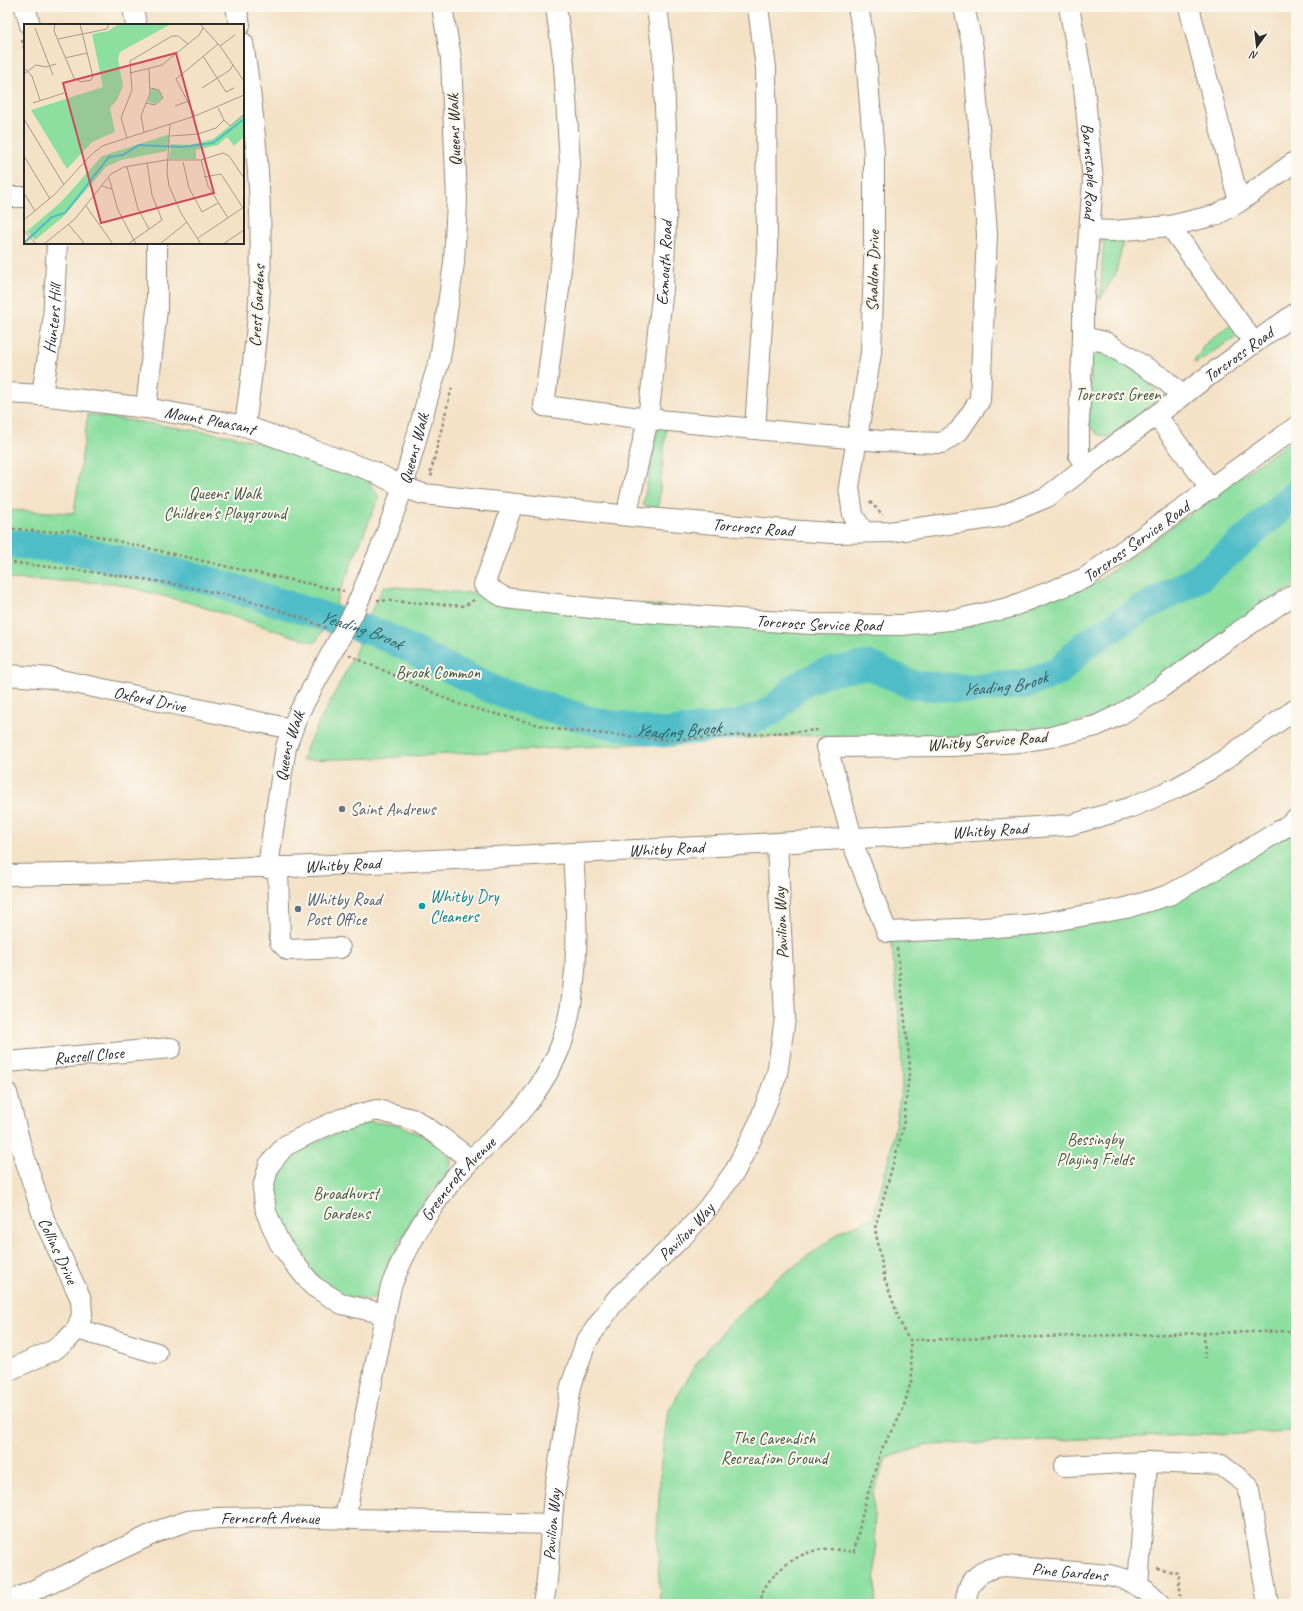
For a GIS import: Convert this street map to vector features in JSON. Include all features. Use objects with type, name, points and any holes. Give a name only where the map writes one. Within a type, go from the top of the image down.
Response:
[{"type":"street","points":[[25,7],[30,24]]},
{"type":"street","points":[[133,7],[136,24]]},
{"type":"street","points":[[236,7],[240,24]]},
{"type":"street","name":"Queens Walk","points":[[340,948],[288,950],[280,942],[273,868],[272,837],[286,747],[292,729],[298,714],[353,614],[384,540],[406,478],[427,400],[440,359],[454,263],[457,200],[451,58],[442,7]]},
{"type":"street","points":[[556,7],[564,65],[570,164],[559,289],[544,406],[648,419],[880,441],[942,443],[959,431],[980,400],[987,234],[973,48],[964,7]]},
{"type":"street","name":"Exmouth Road","points":[[629,516],[629,503],[648,419],[663,288],[667,156],[663,57],[657,7]]},
{"type":"street","points":[[755,429],[767,250],[766,68],[758,7]]},
{"type":"street","name":"Shaldon Drive","points":[[858,7],[865,44],[874,154],[872,354],[849,487],[853,515],[863,531]]},
{"type":"street","name":"Barnstaple Road","points":[[1069,7],[1084,87],[1093,181],[1083,310],[1084,337]]},
{"type":"street","points":[[1189,7],[1239,202]]},
{"type":"street","name":"Crest Gardens","points":[[244,50],[256,128],[260,235],[260,285],[254,356],[245,426]]},
{"type":"street","points":[[1090,230],[1114,231],[1170,226],[1216,215],[1239,202],[1296,161]]},
{"type":"street","points":[[7,197],[24,197]]},
{"type":"street","points":[[1170,226],[1254,343]]},
{"type":"street","name":"Hunters Hill","points":[[42,394],[53,323],[57,244]]},
{"type":"street","points":[[146,408],[157,309],[156,244]]},
{"type":"street","name":"Torcross Road","points":[[406,478],[423,494],[629,516],[786,530],[834,533],[863,531],[889,532],[999,517],[1047,498],[1088,465],[1296,313]]},
{"type":"street","points":[[1088,465],[1079,456],[1079,422],[1084,337],[1105,342],[1164,379],[1175,388],[1181,397]]},
{"type":"street","name":"Mount Pleasant","points":[[7,393],[42,394],[146,408],[245,426],[372,471],[406,478]]},
{"type":"street","points":[[1156,415],[1211,489]]},
{"type":"street","name":"Torcross Service Road","points":[[484,586],[505,598],[600,609],[811,624],[902,625],[959,619],[1008,608],[1086,578],[1296,428]]},
{"type":"street","points":[[484,586],[513,504]]},
{"type":"street","name":"Whitby Service Road","points":[[827,746],[952,746],[1020,742],[1051,737],[1096,726],[1121,714],[1158,690],[1231,637],[1296,593]]},
{"type":"street","name":"Oxford Drive","points":[[7,675],[51,678],[292,729]]},
{"type":"street","name":"Whitby Road","points":[[7,875],[128,873],[252,867],[273,868],[777,843],[1070,825],[1121,811],[1182,785],[1214,767],[1296,709]]},
{"type":"street","points":[[827,746],[856,852],[887,932],[1038,924],[1126,908],[1169,895],[1228,862],[1296,819]]},
{"type":"street","name":"Pavilion Way","points":[[543,1604],[547,1580],[554,1495],[571,1386],[586,1342],[615,1301],[684,1235],[708,1208],[730,1177],[759,1123],[777,1074],[785,1018],[777,843]]},
{"type":"street","name":"Greencroft Avenue","points":[[345,1518],[391,1286],[402,1260],[415,1234],[430,1210],[471,1160],[509,1124],[532,1098],[549,1070],[563,1039],[576,963],[576,896],[573,853]]},
{"type":"street","name":"Russell Close","points":[[7,1062],[171,1048]]},
{"type":"street","name":"Collins Drive","points":[[7,1093],[22,1150],[45,1222],[81,1300],[82,1315],[77,1329]]},
{"type":"street","points":[[386,1314],[342,1304],[313,1286],[294,1264],[279,1242],[266,1212],[263,1188],[269,1165],[285,1146],[312,1132],[341,1119],[377,1110],[415,1120],[471,1160]]},
{"type":"street","points":[[7,1371],[54,1350],[67,1340],[77,1329],[157,1353]]},
{"type":"street","points":[[1138,1586],[1147,1462]]},
{"type":"street","points":[[1065,1466],[1147,1462],[1222,1466],[1248,1485],[1268,1604]]},
{"type":"street","name":"Ferncroft Avenue","points":[[7,1603],[160,1530],[188,1521],[224,1518],[345,1518],[552,1524]]},
{"type":"street","name":"Pine Gardens","points":[[966,1604],[969,1589],[974,1579],[983,1571],[992,1567],[1005,1566],[1109,1575],[1128,1580],[1146,1591],[1160,1604]]},
{"type":"path","points":[[430,475],[453,382]]},
{"type":"path","points":[[406,478],[430,475],[439,476]]},
{"type":"path","points":[[880,518],[887,518]]},
{"type":"path","points":[[7,528],[45,532],[70,530],[233,568],[347,591]]},
{"type":"path","points":[[7,562],[131,577],[201,589],[294,614],[340,639],[353,658],[461,705],[555,728],[668,740],[820,730],[827,746]]},
{"type":"path","points":[[373,599],[464,606],[479,598],[484,586]]},
{"type":"path","points":[[760,1604],[764,1589],[776,1573],[790,1562],[807,1553],[826,1549],[854,1552],[864,1507],[881,1450],[903,1409],[912,1378],[910,1340],[904,1332],[886,1280],[875,1228],[903,1129],[910,1066],[896,943],[887,932]]},
{"type":"path","points":[[910,1340],[1296,1331]]},
{"type":"path","points":[[1204,1333],[1205,1358]]},
{"type":"green space","points":[[1104,235],[1125,235],[1115,275],[1100,299]]},
{"type":"green space","points":[[1233,323],[1241,333],[1196,363],[1194,362],[1205,344]]},
{"type":"green space","name":"Torcross Green","points":[[1099,352],[1108,352],[1151,380],[1155,393],[1153,407],[1108,437],[1095,432],[1088,421],[1092,357]]},
{"type":"green space","name":"Queens Walk Children's Playground","points":[[88,414],[231,436],[290,451],[366,478],[379,497],[337,599],[335,610],[315,643],[190,603],[113,583],[7,579],[7,510],[74,513]]},
{"type":"green space","points":[[659,420],[667,420],[658,509],[643,505]]},
{"type":"green space","name":"Brook Common","points":[[1296,437],[1296,584],[1190,660],[1095,718],[1043,730],[977,736],[851,738],[808,735],[375,758],[302,760],[308,744],[353,658],[367,620],[384,586],[469,593],[484,585],[496,594],[906,624],[1082,589],[1094,584]]},
{"type":"green space","name":"Bessingby Playing Fields","points":[[1296,825],[1296,1431],[928,1445],[886,1458],[873,1494],[876,1557],[875,1604],[660,1604],[657,1534],[661,1463],[668,1412],[696,1364],[728,1325],[773,1282],[843,1230],[873,1218],[890,1154],[902,1087],[901,1036],[891,938],[1125,913]]},
{"type":"green space","name":"Broadhurst Gardens","points":[[371,1122],[399,1125],[421,1135],[441,1146],[451,1159],[450,1171],[431,1192],[410,1223],[398,1246],[387,1274],[382,1294],[368,1300],[342,1296],[317,1278],[286,1235],[273,1208],[273,1190],[280,1170],[293,1151],[347,1129]]},
{"type":"waterway","name":"Yeading Brook","points":[[7,543],[76,550],[207,580],[380,634],[495,691],[596,722],[662,733],[738,725],[774,710],[796,687],[823,673],[868,665],[913,685],[973,689],[1026,684],[1059,671],[1084,646],[1133,614],[1197,579],[1246,539],[1296,494]]},
{"type":"place","name":"Saint Andrews","points":[[342,809]]},
{"type":"place","name":"Whitby Dry Cleaners","points":[[422,906]]},
{"type":"place","name":"Whitby Road Post Office","points":[[298,909]]},
{"type":"park label","name":"The Cavendish Recreation Ground","points":[[774,1448]]}]
